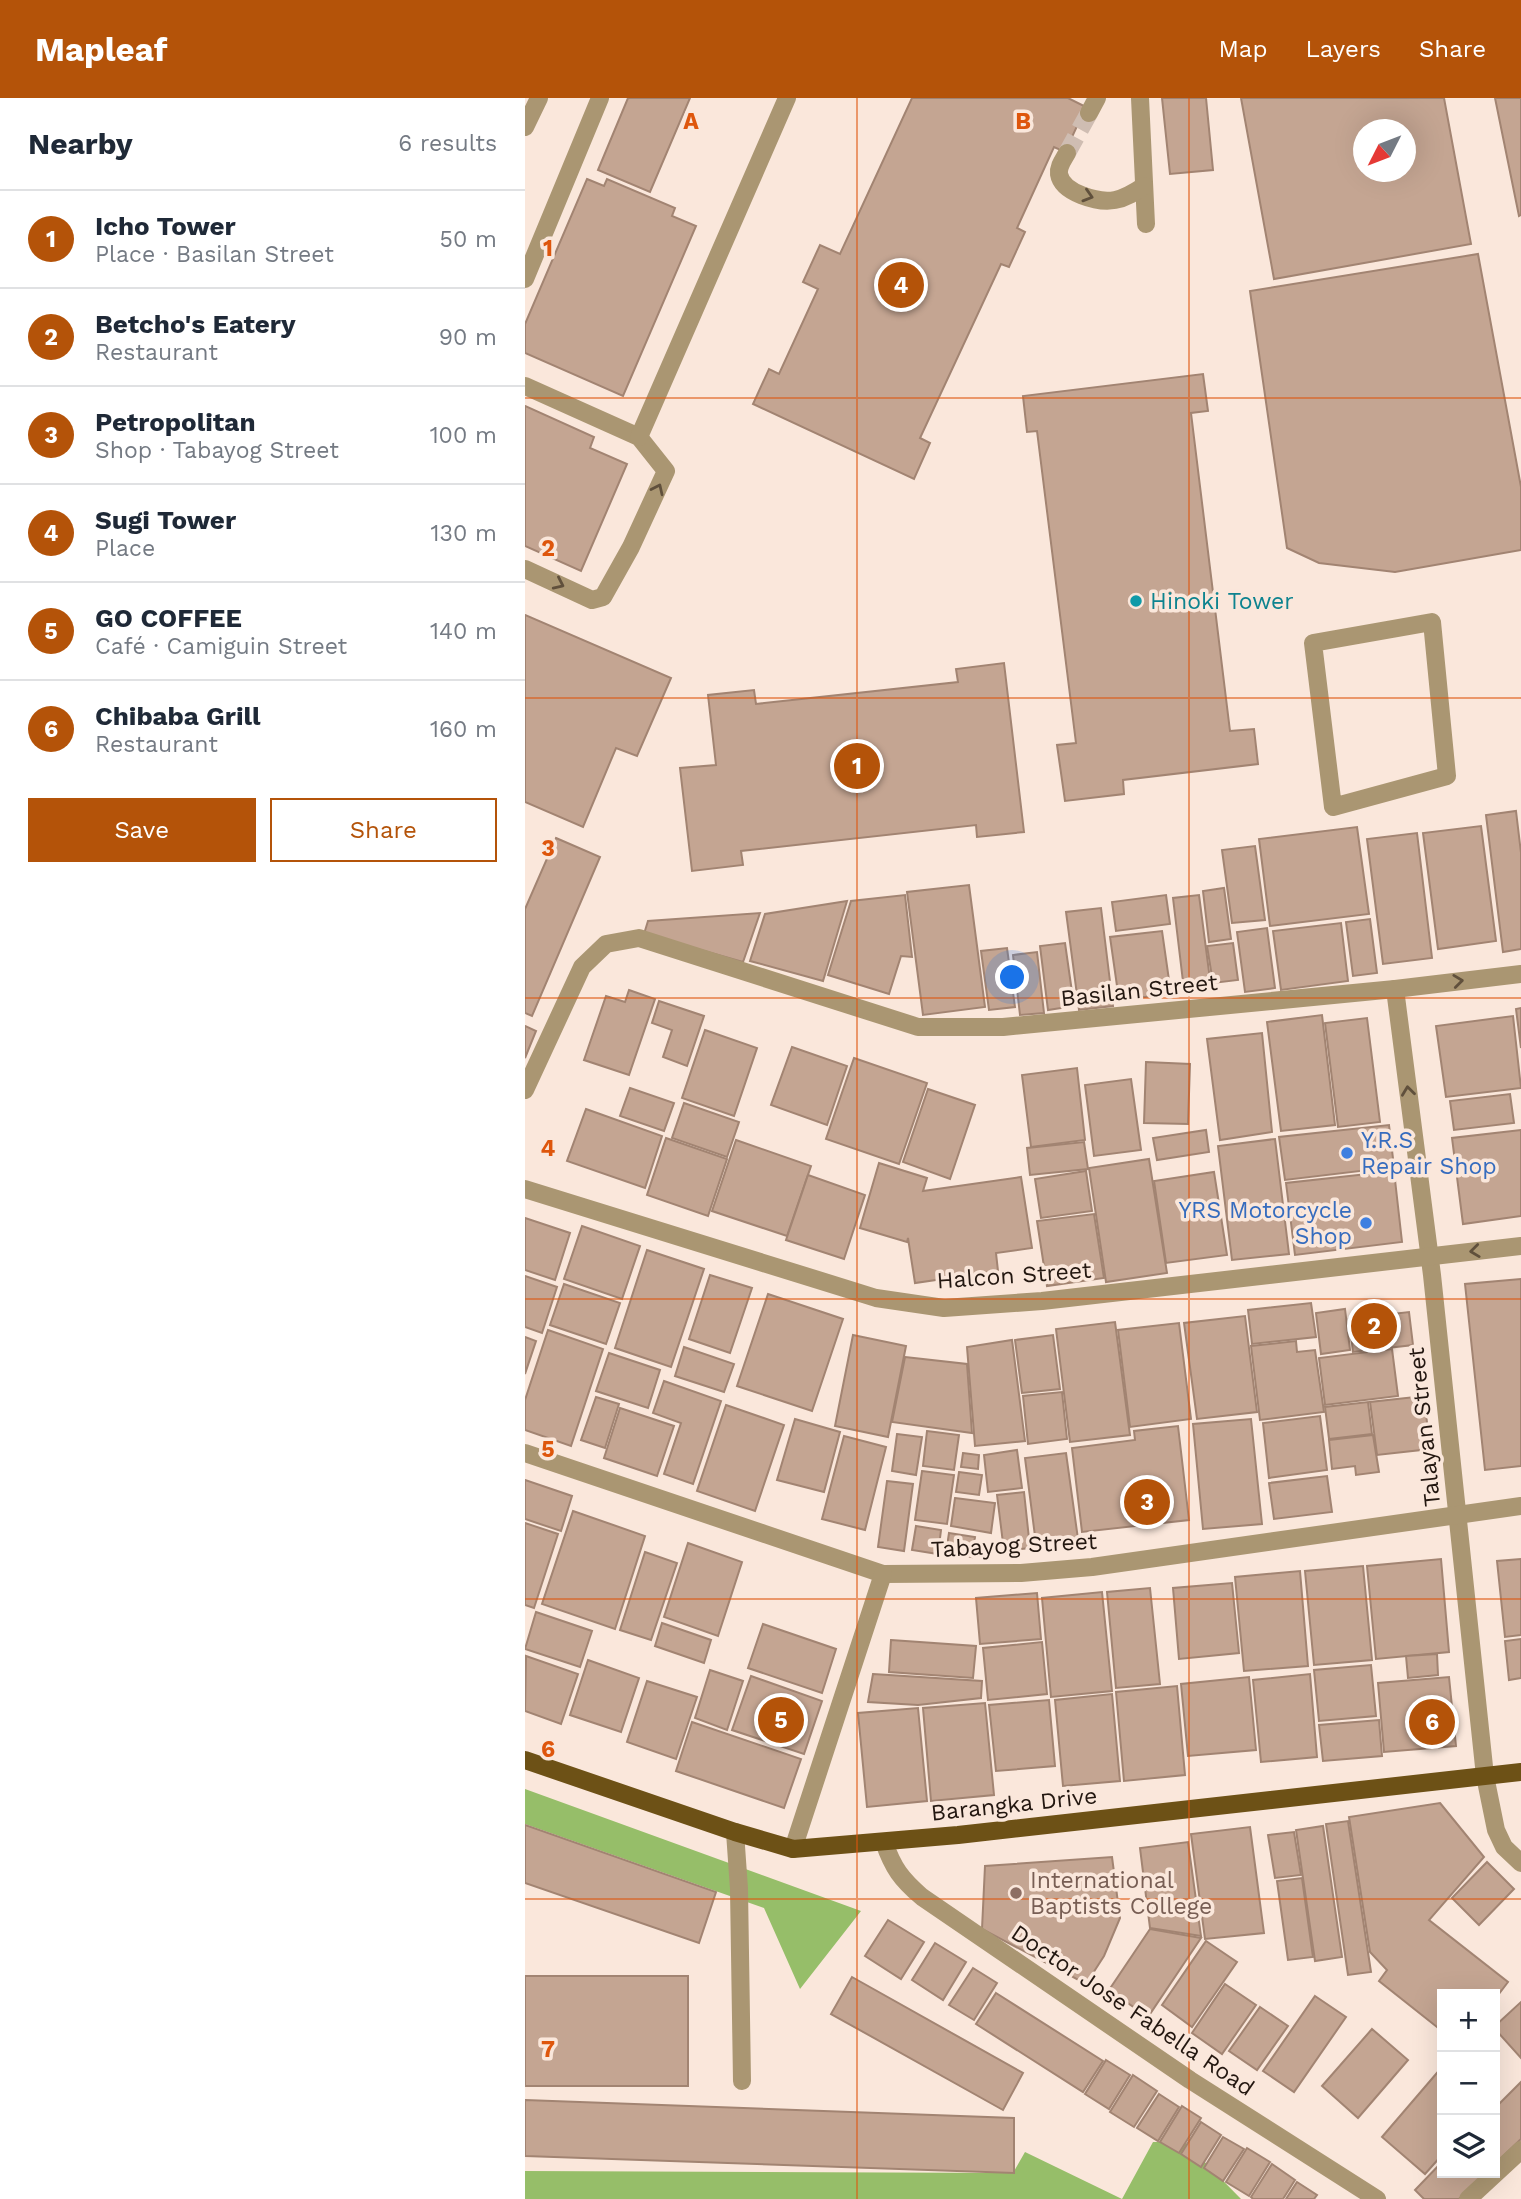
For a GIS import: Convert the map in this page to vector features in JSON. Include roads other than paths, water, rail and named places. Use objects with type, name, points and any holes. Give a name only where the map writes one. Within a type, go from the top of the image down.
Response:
[{"type":"main road","name":"Barangka Drive","points":[[525,1760],[735,1832],[793,1849],[958,1835],[1521,1772]]},
{"type":"street","points":[[525,127],[539,98]]},
{"type":"street","points":[[525,279],[600,98]]},
{"type":"street","points":[[639,437],[787,98]]},
{"type":"street","points":[[1140,98],[1146,224]]},
{"type":"street","points":[[1067,153],[1059,174],[1073,191],[1108,201],[1124,198],[1144,186]]},
{"type":"street","points":[[525,386],[639,437],[666,471],[631,547],[603,597],[592,600],[525,569]]},
{"type":"street","points":[[1432,622],[1447,776],[1333,807],[1313,643],[1432,622]]},
{"type":"street","name":"Basilan Street","points":[[525,1090],[582,967],[606,944],[639,938],[918,1027],[1003,1027],[1521,974]]},
{"type":"street","name":"Talayan Street","points":[[1395,989],[1429,1256],[1485,1776],[1496,1830],[1504,1847],[1521,1863]]},
{"type":"street","name":"Halcon Street","points":[[525,1189],[876,1298],[944,1308],[1042,1301],[1521,1246]]},
{"type":"street","name":"Tabayog Street","points":[[525,1453],[883,1574],[1021,1573],[1092,1567],[1521,1506]]},
{"type":"street","points":[[793,1849],[883,1574]]},
{"type":"street","points":[[735,1832],[739,1889],[742,2081]]},
{"type":"street","name":"Doctor Jose Fabella Road","points":[[884,1842],[891,1863],[904,1882],[922,1897],[1190,2080],[1377,2199]]},
{"type":"street","points":[[1468,2199],[1521,2150]]},
{"type":"tunnel","points":[[1067,153],[1089,113]]},
{"type":"place","name":"Sugi Tower","points":[[901,285]]},
{"type":"place","name":"Hinoki Tower","points":[[1136,601]]},
{"type":"place","name":"Icho Tower","points":[[857,766]]},
{"type":"place","name":"Y.R.S Repair Shop","points":[[1347,1153]]},
{"type":"place","name":"YRS Motorcycle Shop","points":[[1366,1223]]},
{"type":"place","name":"Betcho's Eatery","points":[[1374,1326]]},
{"type":"place","name":"Petropolitan","points":[[1147,1502]]},
{"type":"place","name":"GO COFFEE","points":[[781,1720]]},
{"type":"place","name":"Chibaba Grill","points":[[1432,1722]]},
{"type":"place","name":"International Baptists College","points":[[1016,1893]]}]
